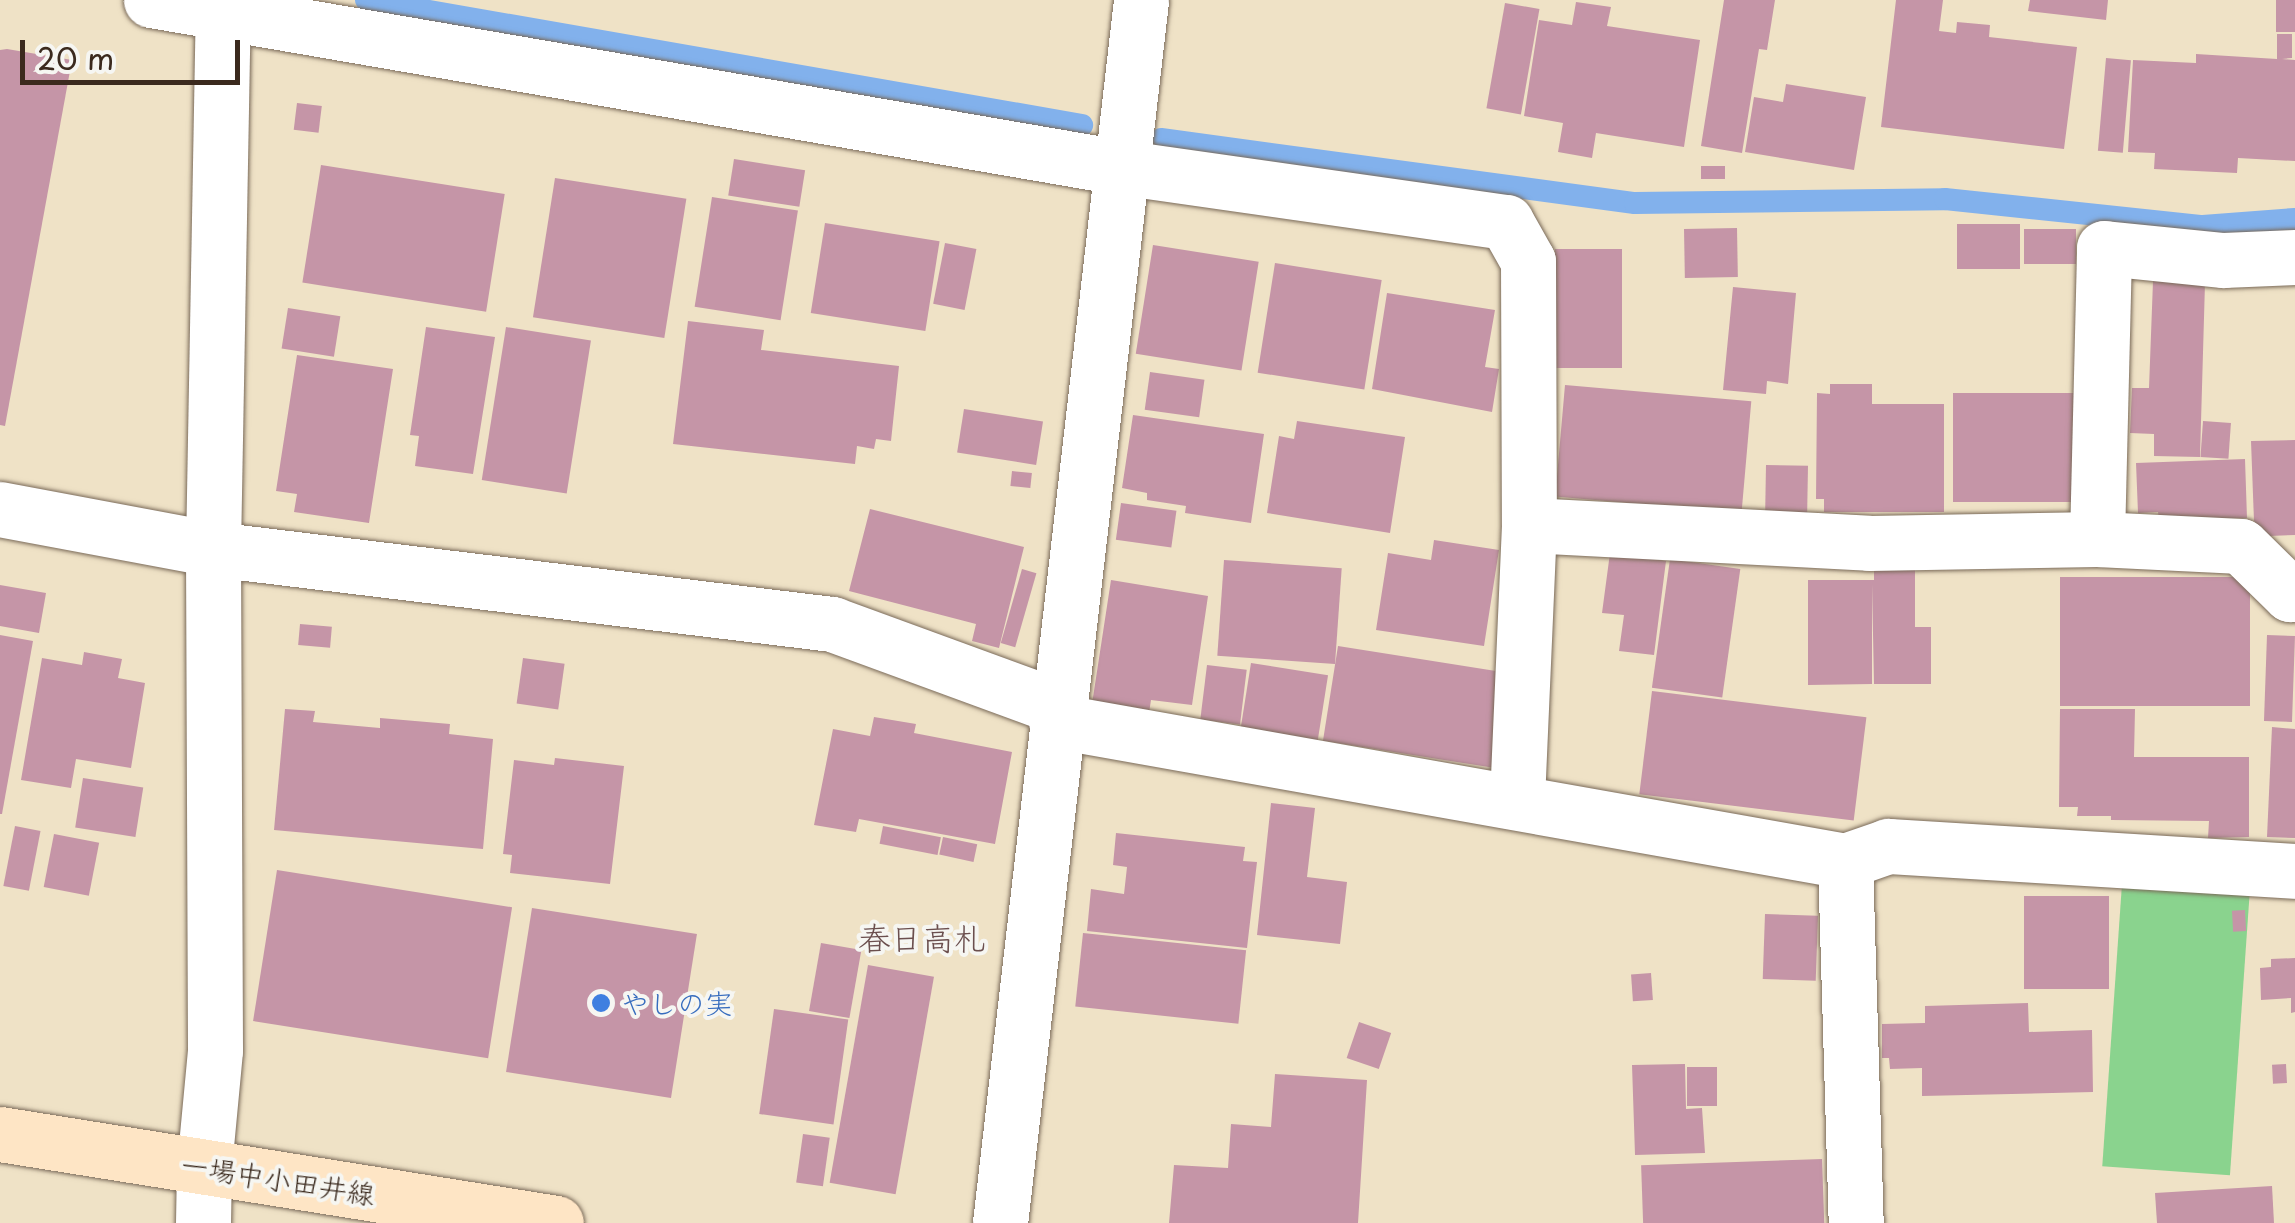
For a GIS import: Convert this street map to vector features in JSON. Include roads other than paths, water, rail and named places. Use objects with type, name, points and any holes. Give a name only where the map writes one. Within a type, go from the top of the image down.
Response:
[{"type":"main road","name":"一場中小田井線","points":[[0,1134],[556,1223]]},
{"type":"street","points":[[152,0],[223,6],[1119,167],[1506,222],[1528,261],[1529,525],[1517,802]]},
{"type":"street","points":[[1000,1223],[1141,0]]},
{"type":"street","points":[[203,1223],[214,1050],[213,549],[223,6]]},
{"type":"street","points":[[2097,540],[2104,248],[2223,260],[2295,257]]},
{"type":"street","points":[[0,510],[213,549],[832,624],[1058,714],[1845,861],[1888,846],[2295,871]]},
{"type":"street","points":[[1529,525],[1869,543],[2097,540],[2241,546],[2290,594],[2295,594]]},
{"type":"street","points":[[1845,861],[1856,1223]]},
{"type":"waterway","points":[[366,0],[1082,125]]},
{"type":"waterway","points":[[1161,139],[1635,203],[1945,199],[2203,226],[2295,219]]},
{"type":"place","name":"やしの実","points":[[601,1003]]},
{"type":"district","name":"春日高札","points":[[922,937]]}]
